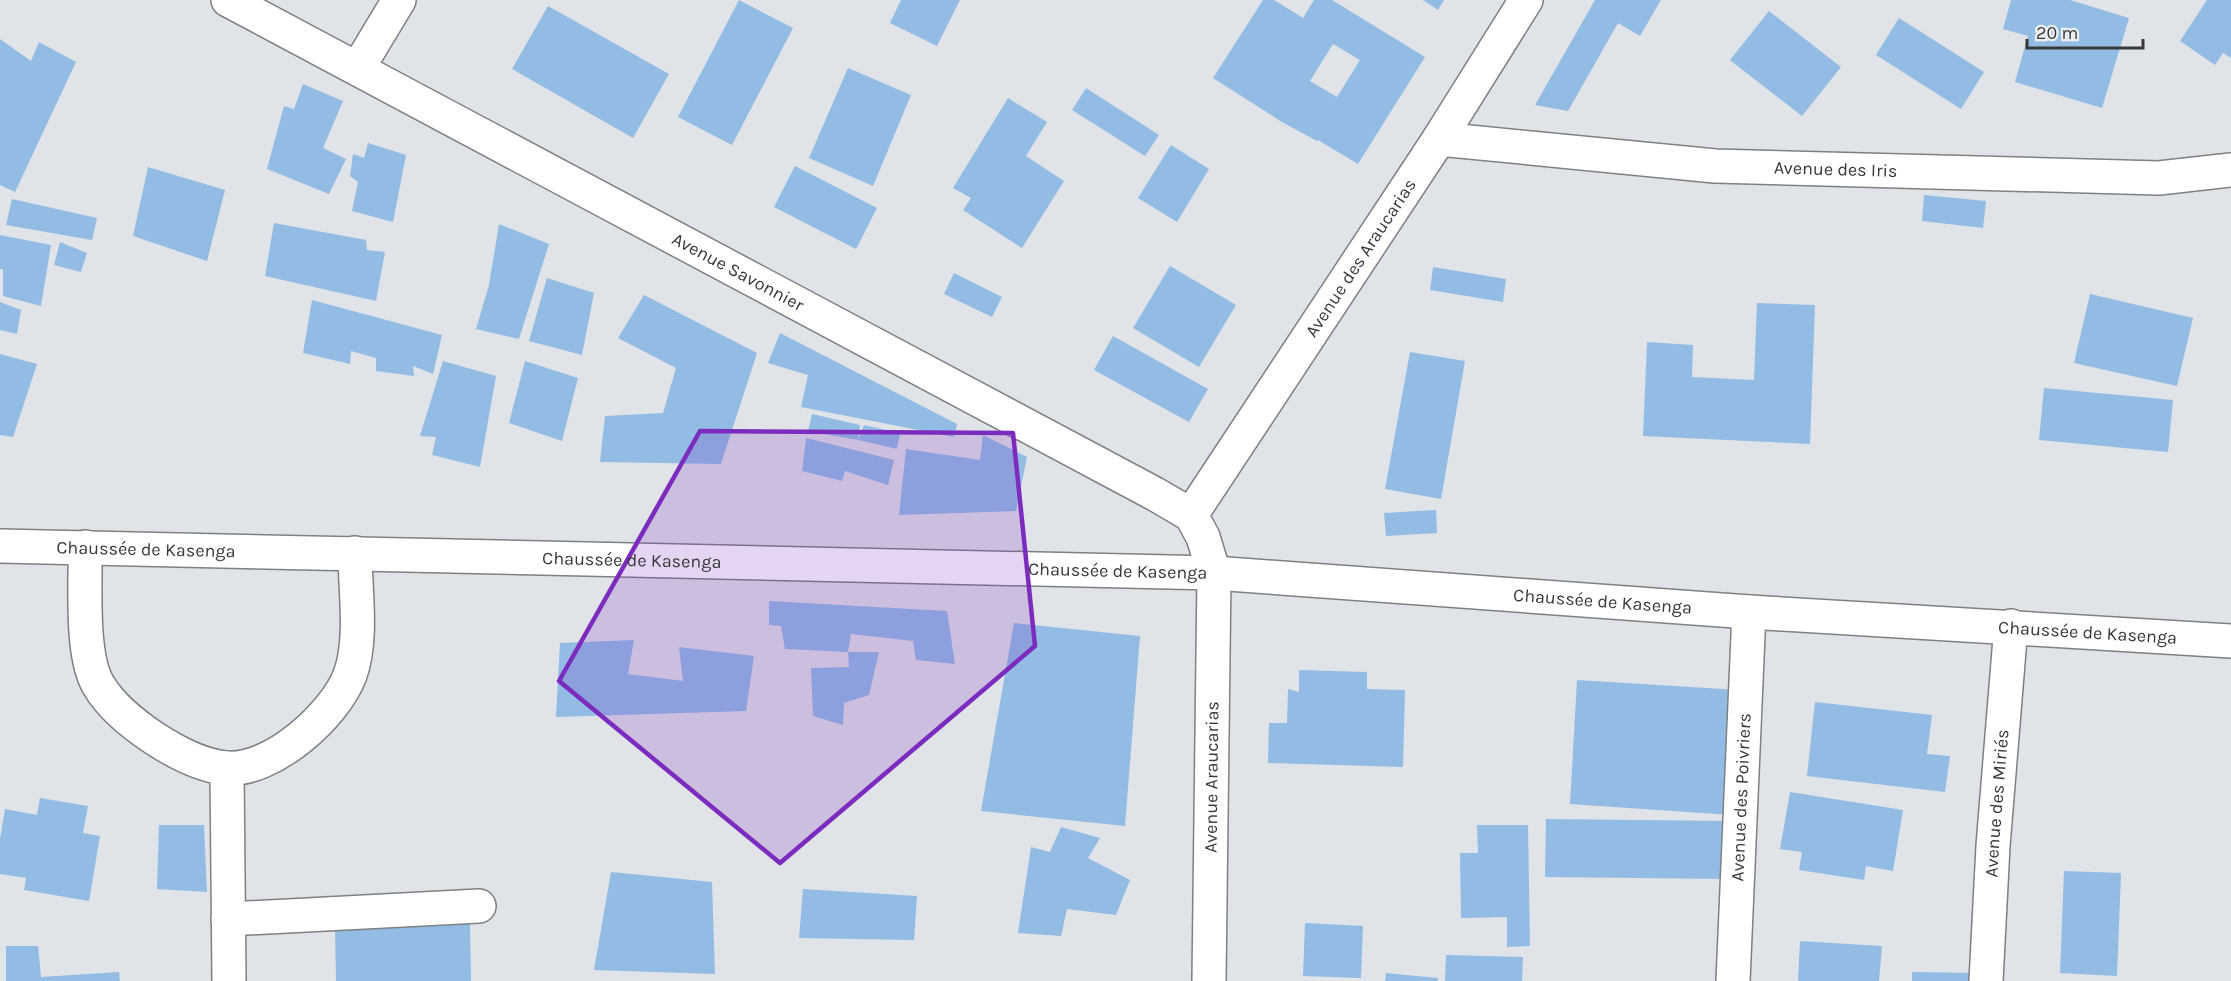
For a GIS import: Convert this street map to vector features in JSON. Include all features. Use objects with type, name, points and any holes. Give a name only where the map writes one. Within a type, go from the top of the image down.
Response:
[{"type":"street","name":"Avenue Savonnier","points":[[228,0],[1191,515]]},
{"type":"street","points":[[358,68],[399,0]]},
{"type":"street","name":"Avenue des Araucarias","points":[[1191,515],[1439,139],[1526,0]]},
{"type":"street","name":"Avenue des Iris","points":[[1439,139],[1715,166],[2159,178],[2231,170]]},
{"type":"street","points":[[1191,515],[1203,537],[1214,573]]},
{"type":"street","name":"Chaussée de Kasenga","points":[[0,546],[1214,573],[1749,612],[2231,641]]},
{"type":"street","points":[[85,547],[89,660],[98,686],[116,706],[183,756],[227,768],[257,763],[287,747],[309,729],[342,692],[350,673],[356,639],[355,553]]},
{"type":"street","name":"Avenue Araucarias","points":[[1209,981],[1214,573]]},
{"type":"street","name":"Avenue des Poivriers","points":[[1733,981],[1749,612]]},
{"type":"street","name":"Avenue des Miriés","points":[[1986,981],[1993,846],[2011,626]]},
{"type":"street","points":[[227,768],[229,981]]},
{"type":"street","points":[[228,919],[479,906]]},
{"type":"highlighted area","points":[[700,431],[1013,433],[1035,646],[780,863],[559,681]]},
{"type":"building","points":[[739,0],[793,28],[732,145],[678,117]]},
{"type":"building","points":[[901,0],[960,0],[937,46],[890,23]]},
{"type":"building","points":[[1263,0],[1274,0],[1303,18],[1314,0],[1332,0],[1425,57],[1358,164],[1282,122],[1213,78]],"holes":[[[1333,44],[1360,60],[1337,97],[1310,81]]]},
{"type":"building","points":[[1423,0],[1444,0],[1438,10]]},
{"type":"building","points":[[1595,0],[1661,0],[1640,36],[1618,23],[1568,111],[1535,105]]},
{"type":"building","points":[[2011,0],[2070,0],[2129,18],[2102,108],[2015,82],[2028,36],[2003,29]]},
{"type":"building","points":[[2207,0],[2231,0],[2231,58],[2223,53],[2215,65],[2180,41]]},
{"type":"building","points":[[548,6],[669,74],[633,138],[512,69]]},
{"type":"building","points":[[1769,11],[1841,67],[1802,116],[1730,60]]},
{"type":"building","points":[[1899,18],[1984,72],[1961,109],[1876,55]]},
{"type":"building","points":[[0,39],[31,61],[39,42],[76,62],[15,192],[0,185]]},
{"type":"building","points":[[848,68],[911,95],[873,186],[809,158]]},
{"type":"building","points":[[303,84],[343,101],[323,148],[346,159],[329,194],[267,169],[284,106],[294,109]]},
{"type":"building","points":[[1086,88],[1159,135],[1145,156],[1072,110]]},
{"type":"building","points":[[1008,98],[1047,122],[1026,156],[1064,181],[1022,248],[963,210],[971,198],[953,188]]},
{"type":"building","points":[[368,143],[406,155],[393,222],[352,211],[358,182],[350,176],[353,154],[364,158]]},
{"type":"building","points":[[1171,145],[1209,169],[1177,222],[1138,198]]},
{"type":"building","points":[[795,166],[877,208],[856,249],[774,207]]},
{"type":"building","points":[[148,167],[225,190],[207,261],[133,236]]},
{"type":"building","points":[[1924,195],[1986,201],[1983,228],[1922,221]]},
{"type":"building","points":[[12,199],[97,218],[92,240],[6,225]]},
{"type":"building","points":[[274,223],[366,240],[367,250],[385,252],[376,301],[265,276]]},
{"type":"building","points":[[499,224],[549,244],[519,339],[476,329],[489,285]]},
{"type":"building","points":[[0,235],[51,245],[41,306],[3,296]]},
{"type":"building","points":[[60,242],[87,253],[81,272],[54,265]]},
{"type":"building","points":[[1170,266],[1236,305],[1199,367],[1133,328]]},
{"type":"building","points":[[1433,267],[1506,279],[1503,302],[1430,290]]},
{"type":"building","points":[[954,273],[1002,297],[992,317],[944,294]]},
{"type":"building","points":[[547,278],[594,293],[582,355],[529,341]]},
{"type":"building","points":[[2090,294],[2193,318],[2177,386],[2074,363]]},
{"type":"building","points":[[644,295],[757,353],[721,464],[600,462],[605,416],[663,413],[676,368],[618,338]]},
{"type":"building","points":[[312,300],[442,335],[433,374],[413,366],[414,376],[376,371],[376,358],[351,351],[350,364],[303,353]]},
{"type":"building","points":[[0,302],[21,310],[17,334],[0,330]]},
{"type":"building","points":[[1757,303],[1815,305],[1810,444],[1643,436],[1647,342],[1693,345],[1692,377],[1754,380]]},
{"type":"building","points":[[780,333],[957,424],[954,437],[801,407],[808,375],[768,363]]},
{"type":"building","points":[[1113,336],[1208,389],[1189,422],[1094,370]]},
{"type":"building","points":[[1410,352],[1465,361],[1441,499],[1385,489]]},
{"type":"building","points":[[0,354],[37,364],[13,437],[0,435]]},
{"type":"building","points":[[443,361],[496,376],[480,467],[432,455],[436,437],[420,436]]},
{"type":"building","points":[[525,361],[578,378],[562,441],[509,423]]},
{"type":"building","points":[[2044,388],[2173,400],[2168,452],[2039,440]]},
{"type":"building","points":[[812,414],[860,425],[858,440],[808,431]]},
{"type":"building","points":[[864,425],[900,433],[897,449],[858,440]]},
{"type":"building","points":[[983,435],[1027,457],[1016,511],[899,515],[906,449],[980,460]]},
{"type":"building","points":[[806,438],[894,460],[888,485],[845,471],[842,481],[802,471]]},
{"type":"building","points":[[1436,510],[1437,533],[1386,536],[1384,513]]},
{"type":"building","points":[[769,601],[947,611],[955,664],[916,660],[913,641],[851,634],[848,652],[785,649],[781,626],[769,625]]},
{"type":"building","points":[[1014,623],[1140,636],[1125,826],[981,811]]},
{"type":"building","points":[[634,640],[628,674],[683,681],[679,647],[754,656],[746,711],[556,717],[560,643]]},
{"type":"building","points":[[848,652],[879,652],[869,695],[844,703],[843,725],[813,716],[811,668],[849,667]]},
{"type":"building","points":[[1299,670],[1367,672],[1367,689],[1405,690],[1403,767],[1268,763],[1269,723],[1287,723],[1288,689],[1299,692]]},
{"type":"building","points":[[1577,680],[1739,690],[1731,815],[1570,804]]},
{"type":"building","points":[[1815,702],[1932,715],[1927,754],[1950,756],[1945,792],[1807,776]]},
{"type":"building","points":[[1790,792],[1903,810],[1893,871],[1866,866],[1864,880],[1799,870],[1802,852],[1780,849]]},
{"type":"building","points":[[40,798],[88,806],[83,833],[100,836],[89,901],[24,890],[26,878],[0,874],[0,839],[5,809],[37,815]]},
{"type":"building","points":[[1546,819],[1729,821],[1728,879],[1545,877]]},
{"type":"building","points":[[159,825],[204,825],[207,892],[157,889]]},
{"type":"building","points":[[1477,825],[1528,825],[1530,946],[1507,947],[1507,917],[1461,918],[1460,853],[1478,853]]},
{"type":"building","points":[[1061,827],[1100,838],[1088,858],[1130,880],[1116,915],[1067,909],[1061,936],[1018,933],[1031,847],[1050,852]]},
{"type":"building","points":[[2064,871],[2121,873],[2117,976],[2060,973]]},
{"type":"building","points":[[611,872],[712,882],[715,974],[594,970]]},
{"type":"building","points":[[803,889],[917,896],[914,940],[799,938]]},
{"type":"building","points":[[1305,923],[1363,926],[1361,978],[1303,976]]},
{"type":"building","points":[[470,924],[471,981],[336,981],[335,926]]},
{"type":"building","points":[[1800,941],[1882,946],[1879,981],[1798,981]]},
{"type":"building","points":[[6,946],[38,946],[41,977],[119,972],[120,981],[6,981]]},
{"type":"building","points":[[1446,955],[1523,957],[1522,981],[1445,981]]},
{"type":"building","points":[[1912,972],[1978,973],[1978,981],[1912,981]]},
{"type":"building","points":[[1386,973],[1438,978],[1438,981],[1385,981]]}]
